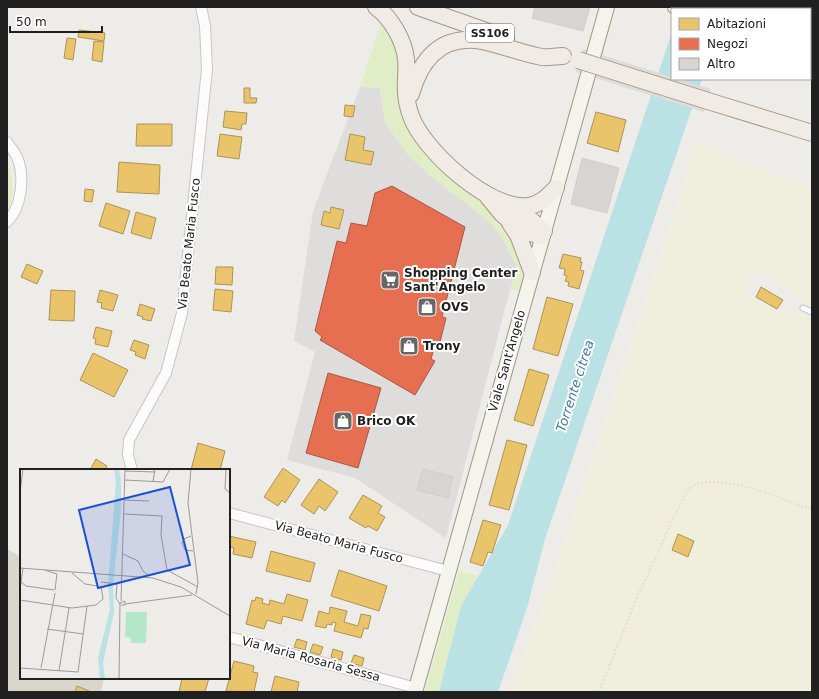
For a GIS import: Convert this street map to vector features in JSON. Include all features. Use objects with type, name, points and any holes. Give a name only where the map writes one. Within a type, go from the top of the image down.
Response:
[{"type":"main road","points":[[376,7],[396,31],[403,46],[406,59],[406,92],[411,115],[418,130],[430,146],[450,167],[484,193],[506,207],[522,231],[543,234]]},
{"type":"main road","name":"SS106","points":[[418,7],[570,58],[812,133]]},
{"type":"main road","name":"Viale Sant'Angelo","points":[[416,690],[448,571],[607,7]]},
{"type":"main road","points":[[792,8],[796,7]]},
{"type":"main road","points":[[408,99],[415,79],[424,63],[440,48],[456,42],[476,40],[543,57],[570,58]]},
{"type":"main road","points":[[773,121],[795,118],[812,124]]},
{"type":"main road","points":[[506,207],[529,206],[535,204],[545,199],[556,188]]},
{"type":"main road","points":[[506,207],[532,272]]},
{"type":"street","name":"Via Beato Maria Fusco","points":[[132,469],[128,455],[129,440],[166,373],[182,313],[207,68],[206,26],[201,7]]},
{"type":"street","points":[[7,142],[17,157],[22,178],[19,200],[7,222]]},
{"type":"street","name":"Via Beato Maria Fusco","points":[[230,512],[448,571]]},
{"type":"street","name":"Via Maria Rosaria Sessa","points":[[230,637],[416,690]]},
{"type":"lane","points":[[804,308],[812,312]]},
{"type":"path","points":[[599,692],[635,602],[682,500],[690,489],[700,484],[716,481],[724,482],[784,499],[802,507],[812,508]]},
{"type":"shaded area","points":[[360,87],[380,88],[385,123],[408,155],[429,175],[485,218],[500,234],[516,266],[446,538],[355,478],[287,460],[315,352],[294,341],[313,211]]},
{"type":"shaded area","points":[[697,141],[790,181],[812,188],[812,308],[803,304],[793,291],[774,278],[754,273],[744,291],[776,312],[790,315],[798,312],[812,319],[812,692],[510,692],[541,610],[650,289]]},
{"type":"shaded area","points":[[7,549],[20,556],[20,679],[104,679],[101,692],[7,692]]},
{"type":"green space","points":[[382,20],[399,47],[405,121],[416,141],[423,150],[484,201],[504,222],[524,268],[519,291],[510,289],[516,266],[485,218],[429,175],[408,155],[385,123],[380,88],[360,87]]},
{"type":"green space","points":[[7,162],[11,174],[13,192],[7,210]]},
{"type":"green space","points":[[459,571],[478,576],[461,606],[439,692],[425,692]]},
{"type":"water","name":"Torrente citrea","points":[[671,35],[671,80],[702,80],[545,539],[527,608],[498,692],[439,692],[461,606],[508,525]]},
{"type":"pier","points":[[583,49],[671,77],[671,80],[681,80],[711,89],[704,112],[576,72]]},
{"type":"building: Abitazioni","points":[[79,30],[105,33],[104,41],[78,37]]},
{"type":"building: Abitazioni","points":[[67,38],[76,39],[73,60],[64,58]]},
{"type":"building: Abitazioni","points":[[94,41],[104,42],[102,62],[92,60]]},
{"type":"building: Abitazioni","points":[[244,88],[250,88],[250,98],[257,98],[256,103],[244,103]]},
{"type":"building: Abitazioni","points":[[345,105],[355,106],[353,117],[344,116]]},
{"type":"building: Abitazioni","points":[[225,111],[247,113],[246,124],[242,124],[241,130],[223,127]]},
{"type":"building: Abitazioni","points":[[596,112],[626,120],[618,152],[587,143]]},
{"type":"building: Abitazioni","points":[[137,124],[172,124],[172,145],[136,146]]},
{"type":"building: Abitazioni","points":[[220,134],[242,137],[239,159],[217,156]]},
{"type":"building: Abitazioni","points":[[350,134],[365,137],[363,150],[374,152],[371,165],[345,160]]},
{"type":"building: Abitazioni","points":[[119,162],[160,165],[159,194],[117,192]]},
{"type":"building: Abitazioni","points":[[85,189],[94,190],[92,202],[84,201]]},
{"type":"building: Abitazioni","points":[[106,203],[130,211],[123,234],[99,226]]},
{"type":"building: Abitazioni","points":[[331,207],[344,210],[339,229],[321,225],[324,211],[330,213]]},
{"type":"building: Abitazioni","points":[[136,212],[156,218],[151,239],[131,233]]},
{"type":"building: Abitazioni","points":[[563,254],[581,258],[580,262],[582,262],[580,270],[584,271],[579,289],[568,286],[569,282],[565,281],[567,276],[564,275],[565,269],[559,268]]},
{"type":"building: Abitazioni","points":[[27,264],[43,271],[37,284],[21,277]]},
{"type":"building: Abitazioni","points":[[216,267],[233,267],[232,285],[215,284]]},
{"type":"building: Abitazioni","points":[[761,287],[783,300],[777,309],[756,297]]},
{"type":"building: Abitazioni","points":[[215,289],[233,291],[231,312],[213,310]]},
{"type":"building: Abitazioni","points":[[51,290],[75,291],[74,321],[49,320]]},
{"type":"building: Abitazioni","points":[[100,290],[118,295],[113,311],[101,308],[102,303],[97,302]]},
{"type":"building: Abitazioni","points":[[547,297],[573,304],[558,356],[533,349]]},
{"type":"building: Abitazioni","points":[[140,304],[155,309],[151,321],[142,319],[143,317],[137,315]]},
{"type":"building: Abitazioni","points":[[96,327],[112,331],[108,347],[95,344],[96,339],[93,338]]},
{"type":"building: Abitazioni","points":[[134,340],[149,345],[145,359],[135,355],[136,352],[130,350]]},
{"type":"building: Abitazioni","points":[[93,353],[128,370],[114,397],[80,380]]},
{"type":"building: Abitazioni","points":[[529,369],[549,375],[533,426],[514,420]]},
{"type":"building: Abitazioni","points":[[507,440],[527,445],[509,510],[489,505]]},
{"type":"building: Abitazioni","points":[[198,443],[225,451],[220,469],[191,469]]},
{"type":"building: Abitazioni","points":[[96,459],[107,466],[106,469],[91,469]]},
{"type":"building: Abitazioni","points":[[283,468],[300,480],[285,503],[282,500],[278,506],[264,497]]},
{"type":"building: Abitazioni","points":[[319,479],[338,492],[325,511],[319,506],[314,514],[301,505]]},
{"type":"building: Abitazioni","points":[[363,495],[382,506],[378,513],[385,517],[377,531],[368,526],[366,528],[349,518]]},
{"type":"building: Abitazioni","points":[[483,520],[501,525],[492,553],[488,552],[483,566],[470,562]]},
{"type":"building: Abitazioni","points":[[678,534],[694,541],[688,557],[672,550]]},
{"type":"building: Abitazioni","points":[[230,536],[256,542],[252,558],[233,554],[234,548],[230,547]]},
{"type":"building: Abitazioni","points":[[271,551],[315,563],[310,582],[266,571]]},
{"type":"building: Abitazioni","points":[[339,570],[387,586],[379,611],[331,596]]},
{"type":"building: Abitazioni","points":[[287,594],[308,600],[302,621],[283,616],[281,624],[267,620],[264,629],[246,624],[252,600],[255,601],[256,597],[263,599],[262,603],[269,605],[270,600],[284,604]]},
{"type":"building: Abitazioni","points":[[330,607],[347,611],[344,622],[358,626],[361,614],[371,616],[368,629],[364,628],[361,638],[334,631],[336,623],[332,622],[332,625],[327,624],[326,628],[315,626],[319,611],[329,614]]},
{"type":"building: Abitazioni","points":[[297,639],[307,642],[305,650],[294,647]]},
{"type":"building: Abitazioni","points":[[313,644],[323,647],[320,655],[310,652]]},
{"type":"building: Abitazioni","points":[[333,649],[343,652],[341,660],[331,657]]},
{"type":"building: Abitazioni","points":[[354,655],[364,658],[362,666],[351,663]]},
{"type":"building: Abitazioni","points":[[234,661],[254,666],[253,672],[258,673],[254,692],[226,691]]},
{"type":"building: Abitazioni","points":[[275,676],[299,682],[297,692],[271,692]]},
{"type":"building: Abitazioni","points":[[182,679],[209,679],[205,692],[179,692]]},
{"type":"building: Abitazioni","points":[[77,686],[89,691],[89,692],[75,692]]},
{"type":"building: Negozi","name":"Shopping Center Sant'Angelo","points":[[392,186],[465,227],[442,317],[446,318],[440,342],[436,341],[431,359],[435,361],[415,395],[320,340],[322,337],[315,331],[337,241],[346,243],[351,223],[367,226],[375,193]]},
{"type":"building: Negozi","name":"Brico OK","points":[[328,373],[381,388],[358,468],[306,453]]},
{"type":"building: Altro","points":[[535,7],[590,7],[583,31],[532,18]]},
{"type":"building: Altro","points":[[582,158],[619,168],[607,213],[571,204]]},
{"type":"building: Altro","points":[[423,469],[453,477],[448,498],[417,490]]},
{"type":"place","name":"Shopping Center Sant'Angelo","points":[[390,280]]},
{"type":"place","name":"OVS","points":[[427,307]]},
{"type":"place","name":"Trony","points":[[409,346]]},
{"type":"place","name":"Brico OK","points":[[343,421]]}]
